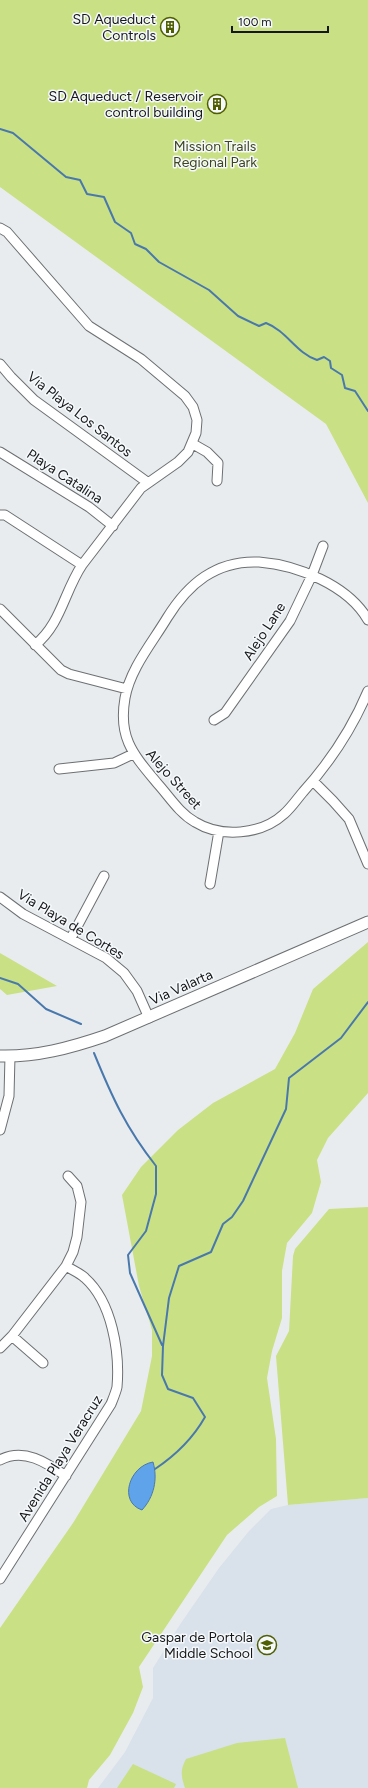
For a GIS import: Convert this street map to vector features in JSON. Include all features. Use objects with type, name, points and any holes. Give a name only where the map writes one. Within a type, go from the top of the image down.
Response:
[{"type":"main road","name":"Via Valarta","points":[[5,1056],[43,1054],[77,1046],[148,1018],[368,922]]},
{"type":"street","points":[[0,228],[7,232],[89,326],[141,359],[185,396],[193,407],[197,420],[196,433],[192,444],[178,462],[147,482],[141,488],[82,565],[74,577],[56,621],[42,639],[35,644]]},
{"type":"street","name":"Via Playa Los Santos","points":[[0,364],[34,400],[147,482]]},
{"type":"street","points":[[192,444],[207,452],[218,463],[217,481]]},
{"type":"street","name":"Playa Catalina","points":[[0,452],[89,507],[113,526]]},
{"type":"street","points":[[0,515],[5,515],[82,565]]},
{"type":"street","name":"Alejo Lane","points":[[214,720],[225,713],[290,621],[312,575],[323,546]]},
{"type":"street","name":"Alejo Street","points":[[368,620],[361,608],[350,598],[312,575],[257,562],[234,564],[209,574],[186,591],[178,601],[132,674],[127,689],[123,710],[124,725],[133,754],[184,814],[199,824],[219,831],[244,831],[269,824],[284,814],[330,761],[356,719],[368,691]]},
{"type":"street","points":[[0,609],[61,670],[69,674],[127,689]]},
{"type":"street","points":[[59,769],[114,762],[133,754]]},
{"type":"street","points":[[313,781],[333,800],[349,819],[368,864]]},
{"type":"street","points":[[210,884],[219,831]]},
{"type":"street","points":[[71,938],[104,876]]},
{"type":"street","name":"Via Playa de Cortes","points":[[0,897],[23,914],[71,938],[106,958],[124,973],[137,991],[148,1018]]},
{"type":"street","points":[[0,1130],[9,1096],[5,1056]]},
{"type":"street","points":[[0,1348],[12,1336],[66,1266],[77,1237],[81,1202],[77,1186],[68,1176]]},
{"type":"street","name":"Avenida Playa Veracruz","points":[[0,1579],[111,1404],[117,1388],[113,1334],[109,1316],[92,1285],[84,1277],[66,1266]]},
{"type":"street","points":[[12,1336],[43,1364]]},
{"type":"street","points":[[0,1460],[21,1455],[34,1457],[47,1463],[66,1476]]},
{"type":"shaded area","name":"Gaspar de Portola Middle School","points":[[368,1498],[368,1788],[98,1788],[125,1752],[153,1698],[153,1668],[181,1623],[219,1568],[249,1531],[271,1509],[288,1505]]},
{"type":"green space","name":"Mission Trails Regional Park","points":[[0,0],[368,0],[368,503],[326,424],[0,187]]},
{"type":"green space","points":[[368,942],[368,1093],[328,1138],[317,1160],[321,1182],[312,1213],[287,1243],[282,1271],[282,1318],[272,1351],[267,1378],[276,1439],[277,1496],[259,1507],[227,1535],[139,1667],[143,1687],[133,1713],[110,1755],[89,1780],[87,1788],[0,1788],[0,1628],[73,1523],[141,1411],[152,1356],[152,1330],[139,1286],[122,1195],[141,1167],[178,1130],[213,1103],[275,1069],[295,1033],[313,989]]},
{"type":"green space","points":[[0,953],[57,986],[7,995],[0,989]]},
{"type":"green space","points":[[368,1207],[368,1498],[288,1505],[276,1356],[289,1331],[293,1256],[295,1249],[329,1209]]},
{"type":"green space","points":[[285,1738],[298,1788],[185,1788],[182,1773],[186,1759],[237,1743]]},
{"type":"green space","points":[[133,1764],[176,1784],[174,1788],[117,1788]]},
{"type":"water","points":[[153,1462],[155,1475],[154,1488],[142,1510],[135,1506],[130,1500],[130,1484],[138,1470]]},
{"type":"waterway","points":[[0,129],[13,133],[66,177],[80,180],[87,194],[104,197],[115,222],[131,233],[135,244],[146,249],[159,262],[209,290],[238,316],[259,326],[266,323],[280,331],[310,357],[317,360],[324,357],[330,361],[331,368],[342,375],[345,388],[355,391],[368,411]]},
{"type":"waterway","points":[[0,978],[18,984],[46,1009],[81,1024]]},
{"type":"waterway","points":[[155,1469],[183,1446],[195,1433],[205,1417],[193,1398],[168,1389],[162,1375],[163,1346],[169,1298],[179,1266],[211,1252],[223,1224],[232,1217],[243,1201],[286,1109],[289,1078],[341,1038],[368,1002]]},
{"type":"waterway","points":[[94,1053],[120,1112],[145,1152],[156,1166],[156,1194],[146,1231],[128,1255],[130,1273],[162,1345]]},
{"type":"place","name":"SD Aqueduct Controls","points":[[170,27]]},
{"type":"place","name":"SD Aqueduct / Reservoir control building","points":[[217,104]]},
{"type":"place","name":"Gaspar de Portola Middle School","points":[[267,1645]]}]
